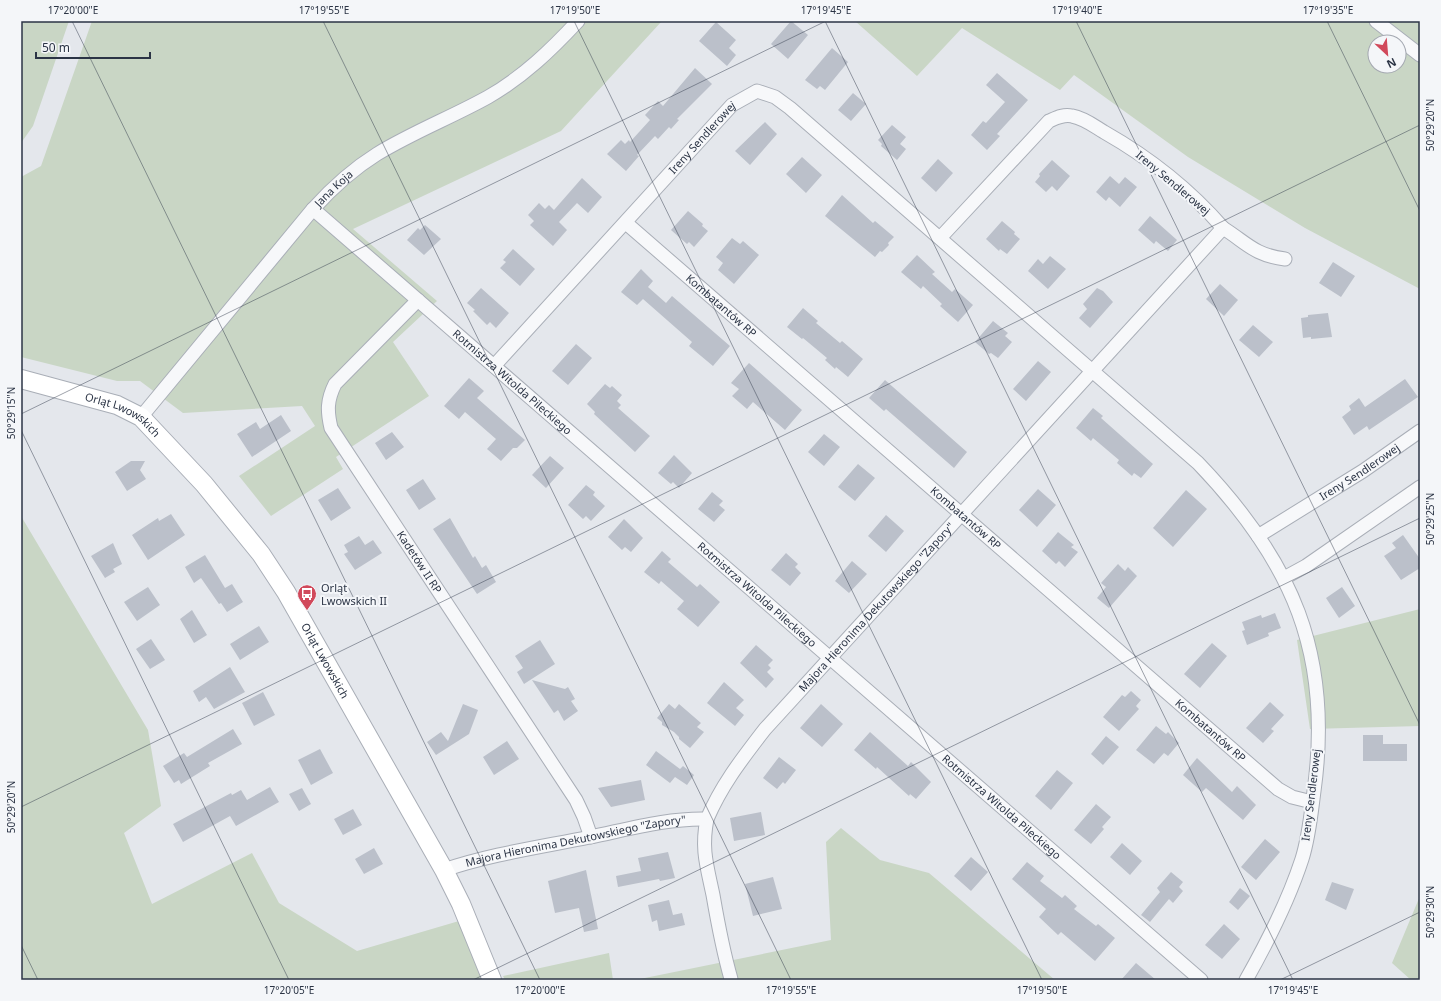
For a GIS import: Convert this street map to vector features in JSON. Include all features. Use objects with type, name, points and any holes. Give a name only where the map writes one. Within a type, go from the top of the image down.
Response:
[{"type":"street","name":"Jana Koja","points":[[141,418],[313,209],[340,182],[376,155],[489,97],[515,80],[535,65],[578,21]]},
{"type":"street","points":[[1376,21],[1420,55]]},
{"type":"street","name":"Ireny Sendlerowej","points":[[494,366],[732,105],[756,91],[775,97],[790,108],[1198,463],[1222,488],[1258,536],[1284,578],[1304,626],[1314,665],[1318,749],[1310,829],[1302,858],[1280,915],[1246,980]]},
{"type":"street","name":"Ireny Sendlerowej","points":[[940,238],[1049,121],[1060,116],[1070,115],[1081,118],[1137,152],[1199,203],[1223,228],[1236,236],[1253,250],[1270,257],[1285,259]]},
{"type":"street","name":"Rotmistrza Witolda Pileckiego","points":[[313,209],[1201,980]]},
{"type":"street","name":"Kombatantów RP","points":[[626,223],[1278,789],[1292,797],[1312,802]]},
{"type":"street","points":[[1092,370],[1223,228]]},
{"type":"street","name":"Kadetów II RP","points":[[418,300],[335,384],[328,397],[327,413],[331,428],[576,800],[591,837]]},
{"type":"street","name":"Majora Hieronima Dekutowskiego \"Zapory\"","points":[[731,979],[722,947],[706,865],[703,838],[707,819],[717,795],[736,766],[765,729],[1092,370]]},
{"type":"street","name":"Orląt Lwowskich","points":[[21,379],[117,405],[141,418],[204,484],[261,554],[286,592],[444,870],[461,904],[492,980]]},
{"type":"street","name":"Ireny Sendlerowej","points":[[1258,536],[1363,471],[1420,431]]},
{"type":"street","points":[[1284,578],[1306,566],[1420,487]]},
{"type":"street","name":"Majora Hieronima Dekutowskiego \"Zapory\"","points":[[444,870],[490,857],[684,818],[707,819]]},
{"type":"green space","points":[[21,21],[69,21],[33,126],[21,143]]},
{"type":"green space","points":[[92,21],[662,21],[561,131],[353,229],[437,301],[393,342],[429,396],[336,457],[343,469],[271,516],[239,476],[315,426],[302,406],[183,413],[140,381],[117,381],[21,357],[21,177],[41,166]]},
{"type":"green space","points":[[855,21],[1420,21],[1420,289],[1305,228],[1188,157],[1074,75],[1060,90],[962,28],[917,76]]},
{"type":"green space","points":[[21,516],[148,730],[161,806],[124,833],[152,904],[252,853],[279,903],[357,951],[459,921],[482,980],[21,980]]},
{"type":"green space","points":[[1420,609],[1420,726],[1310,729],[1297,640]]},
{"type":"green space","points":[[841,828],[880,860],[929,873],[1055,980],[635,980],[831,940],[826,842]]},
{"type":"green space","points":[[1420,896],[1420,980],[1411,980],[1392,963]]},
{"type":"green space","points":[[609,953],[613,980],[505,980],[503,976]]},
{"type":"building","points":[[791,21],[808,35],[788,59],[771,44]]},
{"type":"building","points":[[716,22],[736,40],[729,48],[736,55],[727,66],[699,41]]},
{"type":"building","points":[[832,48],[848,62],[825,90],[820,86],[817,89],[805,80]]},
{"type":"building","points":[[695,68],[712,84],[677,119],[679,120],[671,129],[669,127],[658,139],[655,136],[637,155],[639,156],[626,171],[607,154],[621,140],[625,144],[629,140],[630,142],[650,120],[645,115],[658,101],[663,106]]},
{"type":"building","points":[[997,73],[1028,100],[997,134],[1000,136],[987,150],[971,135],[983,121],[986,123],[1005,102],[986,85]]},
{"type":"building","points":[[853,93],[866,104],[851,121],[838,110]]},
{"type":"building","points":[[765,122],[777,134],[750,165],[735,151]]},
{"type":"building","points":[[892,125],[906,137],[900,144],[906,149],[897,160],[881,146],[882,144],[878,140]]},
{"type":"building","points":[[802,157],[822,175],[806,193],[786,174]]},
{"type":"building","points":[[938,159],[953,173],[936,192],[921,178]]},
{"type":"building","points":[[1052,160],[1070,176],[1057,191],[1052,186],[1046,192],[1035,182],[1040,176],[1039,174]]},
{"type":"building","points":[[1110,176],[1119,184],[1125,177],[1137,187],[1120,207],[1109,197],[1106,201],[1096,192]]},
{"type":"building","points":[[582,178],[602,197],[588,213],[577,203],[559,222],[567,230],[553,246],[530,225],[534,221],[528,215],[539,203],[545,209],[549,205],[554,210]]},
{"type":"building","points":[[842,195],[873,223],[875,221],[894,237],[888,243],[889,245],[882,252],[880,251],[875,257],[825,216]]},
{"type":"building","points":[[688,211],[703,224],[702,226],[708,231],[694,247],[689,242],[687,244],[671,230]]},
{"type":"building","points":[[1150,216],[1177,240],[1168,251],[1156,241],[1154,244],[1138,230]]},
{"type":"building","points":[[1002,221],[1015,232],[1014,234],[1020,239],[1007,254],[1000,249],[999,251],[986,239]]},
{"type":"building","points":[[425,225],[441,239],[424,255],[407,240],[418,228],[420,230]]},
{"type":"building","points":[[732,238],[740,244],[743,241],[759,255],[734,284],[718,270],[723,263],[716,257]]},
{"type":"building","points":[[513,249],[535,269],[520,286],[500,268],[506,262],[503,260]]},
{"type":"building","points":[[917,255],[935,272],[932,274],[952,292],[955,289],[973,305],[958,322],[940,306],[942,304],[923,286],[921,289],[901,272]]},
{"type":"building","points":[[1050,256],[1066,269],[1048,289],[1028,271],[1038,259],[1043,264]]},
{"type":"building","points":[[1333,262],[1355,276],[1341,297],[1319,283]]},
{"type":"building","points":[[641,269],[653,281],[648,287],[666,303],[672,296],[730,346],[713,366],[689,346],[692,342],[643,299],[637,305],[621,292]]},
{"type":"building","points":[[1220,284],[1238,300],[1224,316],[1206,299]]},
{"type":"building","points":[[481,288],[509,313],[496,328],[490,322],[487,325],[473,311],[475,310],[467,303]]},
{"type":"building","points":[[1097,288],[1103,291],[1113,302],[1090,328],[1079,318],[1087,309],[1083,304]]},
{"type":"building","points":[[803,308],[818,321],[816,323],[840,343],[842,341],[863,359],[848,377],[836,367],[835,369],[825,360],[827,358],[787,327]]},
{"type":"building","points":[[1328,313],[1332,337],[1311,339],[1311,337],[1303,338],[1301,318],[1308,317],[1308,315]]},
{"type":"building","points":[[993,321],[1008,333],[1005,336],[1012,342],[998,358],[991,353],[989,354],[975,342]]},
{"type":"building","points":[[1253,325],[1273,342],[1259,357],[1239,340]]},
{"type":"building","points":[[576,344],[592,358],[568,385],[552,371]]},
{"type":"building","points":[[1038,361],[1051,372],[1026,401],[1013,389]]},
{"type":"building","points":[[749,363],[802,410],[785,430],[753,402],[747,409],[732,396],[739,389],[731,383]]},
{"type":"building","points":[[469,378],[484,391],[477,398],[525,440],[517,448],[513,448],[501,461],[487,449],[496,439],[465,412],[459,419],[444,406]]},
{"type":"building","points":[[1405,379],[1418,397],[1369,430],[1367,426],[1354,435],[1342,417],[1351,410],[1349,406],[1359,398],[1365,407]]},
{"type":"building","points":[[885,380],[967,452],[954,468],[886,409],[884,411],[869,398]]},
{"type":"building","points":[[605,384],[610,388],[612,386],[622,395],[617,401],[621,405],[618,408],[650,436],[635,452],[594,414],[595,412],[587,404]]},
{"type":"building","points":[[1093,408],[1103,416],[1101,418],[1153,464],[1141,478],[1134,473],[1132,476],[1117,463],[1119,460],[1093,438],[1091,441],[1076,428]]},
{"type":"building","points":[[281,415],[291,431],[252,457],[237,434],[256,422],[260,429]]},
{"type":"building","points":[[392,432],[404,447],[386,460],[375,443]]},
{"type":"building","points":[[824,434],[840,447],[824,466],[808,452]]},
{"type":"building","points":[[674,455],[692,473],[679,488],[673,482],[671,484],[658,473]]},
{"type":"building","points":[[550,456],[564,468],[546,488],[532,475]]},
{"type":"building","points":[[131,461],[145,461],[140,470],[146,479],[127,491],[115,472]]},
{"type":"building","points":[[858,464],[875,478],[855,501],[838,487]]},
{"type":"building","points":[[423,479],[436,499],[419,510],[406,490]]},
{"type":"building","points":[[586,485],[595,492],[593,495],[605,506],[591,521],[586,516],[583,519],[568,505]]},
{"type":"building","points":[[338,488],[351,508],[331,521],[318,500]]},
{"type":"building","points":[[1038,489],[1056,505],[1037,527],[1019,510]]},
{"type":"building","points":[[1186,490],[1207,509],[1173,547],[1153,528]]},
{"type":"building","points":[[712,492],[723,501],[719,505],[725,510],[714,522],[698,509]]},
{"type":"building","points":[[171,514],[185,535],[148,560],[132,535],[158,518],[159,521]]},
{"type":"building","points":[[886,515],[904,531],[886,552],[868,536]]},
{"type":"building","points":[[450,518],[473,558],[475,556],[482,568],[486,565],[496,582],[477,594],[433,529]]},
{"type":"building","points":[[624,519],[643,538],[631,552],[625,547],[622,550],[608,537]]},
{"type":"building","points":[[1058,532],[1074,545],[1071,547],[1078,552],[1065,567],[1059,561],[1056,564],[1042,551]]},
{"type":"building","points":[[1403,535],[1420,559],[1420,568],[1401,580],[1384,556],[1396,548],[1392,543]]},
{"type":"building","points":[[359,536],[365,545],[373,540],[382,553],[355,570],[344,554],[348,552],[344,545]]},
{"type":"building","points":[[113,543],[122,564],[113,569],[115,572],[105,578],[91,556]]},
{"type":"building","points":[[662,551],[671,559],[668,562],[697,587],[700,584],[720,602],[698,627],[677,609],[684,601],[661,581],[659,584],[644,572]]},
{"type":"building","points":[[786,553],[798,564],[795,567],[801,573],[790,586],[771,570]]},
{"type":"building","points":[[205,555],[225,588],[232,584],[243,602],[227,612],[221,603],[219,604],[201,578],[194,583],[185,567]]},
{"type":"building","points":[[852,561],[867,574],[849,593],[835,581]]},
{"type":"building","points":[[1118,564],[1125,571],[1128,567],[1137,576],[1109,608],[1097,598],[1106,587],[1101,583]]},
{"type":"building","points":[[148,587],[160,605],[137,621],[124,602]]},
{"type":"building","points":[[1342,587],[1355,606],[1339,618],[1326,598]]},
{"type":"building","points":[[192,610],[207,635],[194,643],[180,619]]},
{"type":"building","points":[[1275,613],[1281,628],[1268,633],[1269,636],[1247,645],[1242,631],[1245,630],[1242,622],[1261,615],[1262,618]]},
{"type":"building","points":[[259,626],[269,642],[240,660],[230,644]]},
{"type":"building","points":[[151,639],[165,660],[150,669],[136,649]]},
{"type":"building","points":[[540,640],[555,664],[524,684],[517,672],[523,668],[515,656]]},
{"type":"building","points":[[1212,643],[1227,656],[1200,688],[1184,674]]},
{"type":"building","points":[[756,645],[773,660],[768,665],[771,668],[767,672],[774,679],[766,688],[740,663]]},
{"type":"building","points":[[230,667],[245,692],[214,709],[206,697],[199,702],[193,691]]},
{"type":"building","points":[[532,680],[565,689],[568,687],[575,699],[571,701],[578,711],[564,721],[558,710],[554,713]]},
{"type":"building","points":[[724,682],[744,700],[736,708],[744,715],[735,726],[707,703]]},
{"type":"building","points":[[1131,691],[1141,700],[1136,706],[1139,709],[1119,731],[1103,717],[1122,695],[1125,697]]},
{"type":"building","points":[[263,692],[275,715],[254,726],[242,703]]},
{"type":"building","points":[[1270,702],[1284,715],[1271,729],[1274,731],[1263,743],[1246,728]]},
{"type":"building","points":[[463,704],[478,710],[469,734],[436,755],[427,742],[441,732],[448,741]]},
{"type":"building","points":[[669,704],[675,709],[679,704],[701,723],[697,727],[704,732],[690,748],[679,739],[674,732],[662,725],[662,722],[657,718]]},
{"type":"building","points":[[821,704],[843,724],[822,747],[800,728]]},
{"type":"building","points":[[1156,726],[1166,734],[1168,732],[1179,743],[1168,756],[1164,753],[1154,764],[1136,750]]},
{"type":"building","points":[[233,729],[242,744],[208,763],[210,766],[181,784],[179,780],[174,783],[163,766],[184,753],[187,757]]},
{"type":"building","points":[[870,732],[908,766],[911,762],[931,782],[916,799],[910,794],[909,796],[877,767],[876,769],[854,750]]},
{"type":"building","points":[[1363,735],[1383,735],[1383,744],[1407,744],[1407,761],[1363,761]]},
{"type":"building","points":[[1106,736],[1119,747],[1103,765],[1091,754]]},
{"type":"building","points":[[507,741],[519,759],[494,775],[483,757]]},
{"type":"building","points":[[320,749],[333,773],[311,785],[298,760]]},
{"type":"building","points":[[656,751],[680,769],[683,766],[694,775],[687,785],[675,777],[670,783],[646,765]]},
{"type":"building","points":[[779,757],[796,770],[785,784],[783,782],[777,789],[763,778]]},
{"type":"building","points":[[1197,758],[1232,792],[1237,786],[1256,805],[1243,820],[1206,788],[1202,792],[1183,775]]},
{"type":"building","points":[[1057,770],[1073,783],[1051,810],[1035,796]]},
{"type":"building","points":[[641,780],[645,800],[611,807],[598,788]]},
{"type":"building","points":[[270,787],[279,802],[236,826],[230,816],[183,842],[173,824],[231,793],[232,795],[241,790],[247,800]]},
{"type":"building","points":[[302,788],[311,804],[299,811],[289,794]]},
{"type":"building","points":[[1096,804],[1111,817],[1102,827],[1104,829],[1091,844],[1074,830]]},
{"type":"building","points":[[353,809],[362,825],[343,835],[334,819]]},
{"type":"building","points":[[761,812],[765,835],[734,841],[730,818]]},
{"type":"building","points":[[1265,839],[1280,852],[1256,880],[1241,867]]},
{"type":"building","points":[[1122,843],[1142,861],[1130,875],[1110,857]]},
{"type":"building","points":[[374,848],[383,864],[364,874],[355,859]]},
{"type":"building","points":[[668,852],[675,878],[660,881],[659,879],[618,887],[616,876],[641,871],[638,858]]},
{"type":"building","points":[[971,857],[988,872],[971,891],[954,876]]},
{"type":"building","points":[[1027,862],[1044,876],[1040,881],[1062,898],[1065,895],[1077,906],[1074,909],[1096,926],[1098,924],[1115,938],[1095,961],[1061,932],[1058,935],[1039,917],[1046,909],[1012,879]]},
{"type":"building","points":[[586,870],[598,929],[584,932],[579,908],[555,913],[548,881]]},
{"type":"building","points":[[1171,872],[1183,882],[1179,887],[1183,891],[1173,903],[1169,899],[1150,922],[1141,915],[1160,892],[1157,888]]},
{"type":"building","points":[[773,877],[782,909],[753,916],[745,884]]},
{"type":"building","points":[[1332,882],[1354,889],[1346,910],[1325,900]]},
{"type":"building","points":[[1240,888],[1250,896],[1238,910],[1229,902]]},
{"type":"building","points":[[669,900],[673,915],[682,913],[685,925],[659,931],[657,920],[652,922],[648,905]]},
{"type":"building","points":[[1224,924],[1240,939],[1222,959],[1205,945]]},
{"type":"building","points":[[1136,963],[1156,980],[1121,980]]},
{"type":"place","name":"Orląt Lwowskich II","points":[[307,611]]}]
